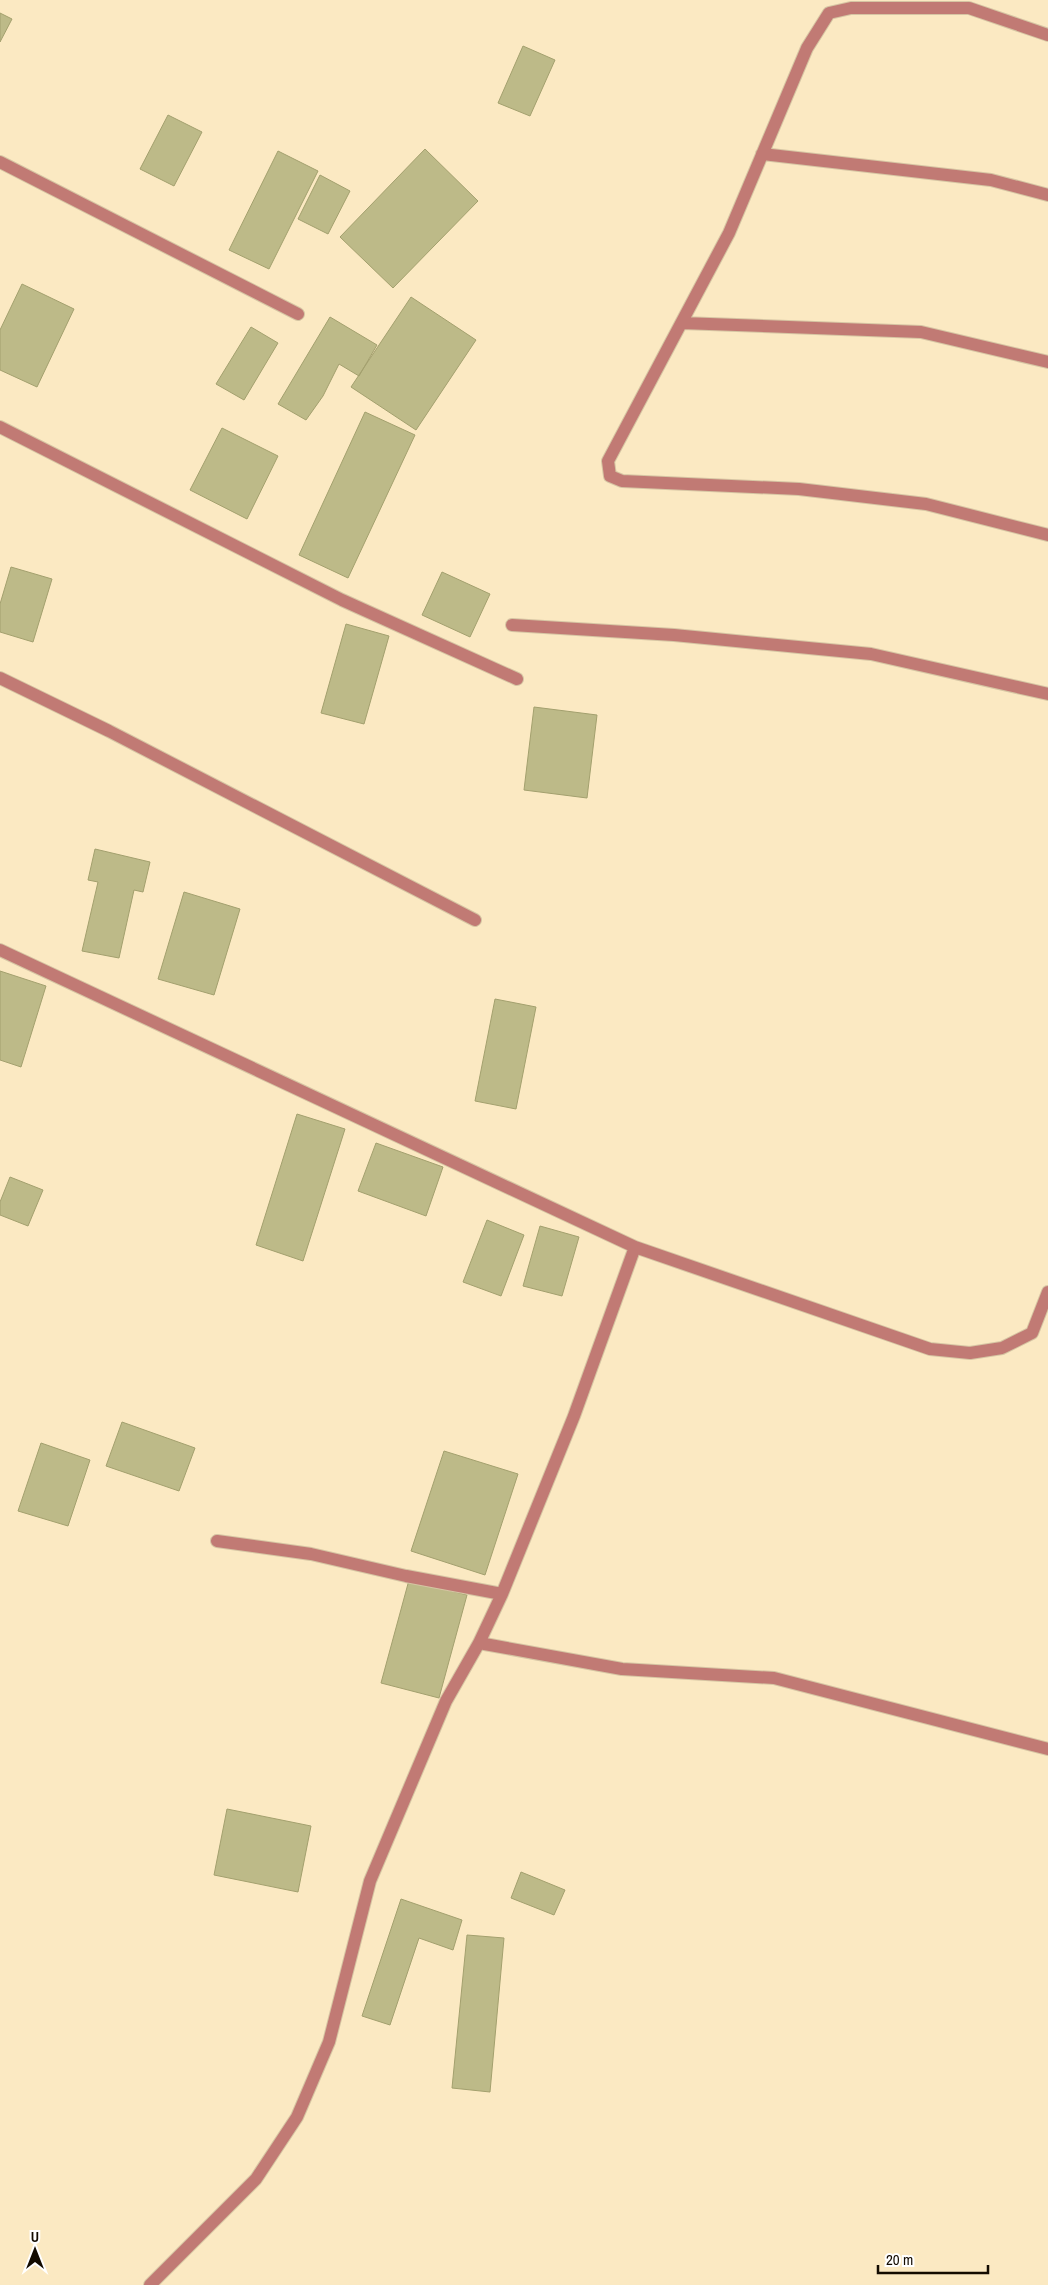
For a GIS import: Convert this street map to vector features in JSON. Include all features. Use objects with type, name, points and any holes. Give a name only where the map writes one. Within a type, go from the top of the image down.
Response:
[{"type":"street","points":[[1048,35],[969,8],[851,8],[829,13],[807,48],[729,233],[608,461],[610,476],[622,481],[799,489],[926,504],[1048,535]]},
{"type":"street","points":[[762,154],[991,180],[1048,195]]},
{"type":"street","points":[[0,162],[298,314]]},
{"type":"street","points":[[682,323],[921,332],[1048,362]]},
{"type":"street","points":[[0,428],[342,600],[517,679]]},
{"type":"street","points":[[512,625],[674,635],[871,654],[1048,694]]},
{"type":"street","points":[[0,678],[109,731],[475,920]]},
{"type":"street","points":[[0,950],[634,1247],[930,1349],[970,1353],[1002,1348],[1032,1333],[1048,1292]]},
{"type":"street","points":[[150,2285],[256,2179],[297,2118],[329,2042],[370,1881],[446,1701],[479,1643],[502,1594],[574,1416],[634,1247]]},
{"type":"street","points":[[218,1541],[311,1554],[406,1576],[502,1594]]},
{"type":"street","points":[[479,1643],[558,1659],[622,1669],[774,1678],[1048,1749]]},
{"type":"building","points":[[0,13],[12,19],[0,42]]},
{"type":"building","points":[[523,46],[555,60],[530,116],[498,103]]},
{"type":"building","points":[[168,115],[202,132],[174,186],[140,169]]},
{"type":"building","points":[[425,149],[478,201],[393,288],[340,237]]},
{"type":"building","points":[[278,151],[318,171],[269,269],[229,250]]},
{"type":"building","points":[[320,175],[350,191],[328,234],[298,219]]},
{"type":"building","points":[[22,284],[74,309],[37,387],[0,370],[0,330]]},
{"type":"building","points":[[411,297],[476,340],[416,430],[351,387]]},
{"type":"building","points":[[330,317],[377,345],[359,376],[339,364],[323,396],[306,420],[278,404]]},
{"type":"building","points":[[251,327],[278,343],[244,400],[216,384]]},
{"type":"building","points":[[365,412],[415,435],[348,578],[299,555]]},
{"type":"building","points":[[222,428],[278,456],[247,519],[190,490]]},
{"type":"building","points":[[11,567],[52,579],[33,642],[0,632],[0,604]]},
{"type":"building","points":[[442,572],[490,594],[470,637],[422,615]]},
{"type":"building","points":[[346,624],[389,636],[364,724],[321,713]]},
{"type":"building","points":[[534,707],[597,715],[587,798],[524,790]]},
{"type":"building","points":[[95,849],[150,862],[143,892],[134,890],[119,958],[82,951],[98,882],[88,880]]},
{"type":"building","points":[[184,892],[240,909],[214,995],[158,979]]},
{"type":"building","points":[[0,971],[46,986],[21,1067],[0,1060]]},
{"type":"building","points":[[495,999],[536,1007],[516,1109],[475,1101]]},
{"type":"building","points":[[297,1114],[345,1129],[303,1261],[256,1245]]},
{"type":"building","points":[[376,1143],[443,1167],[426,1216],[358,1191]]},
{"type":"building","points":[[10,1177],[43,1190],[28,1226],[0,1215],[0,1202]]},
{"type":"building","points":[[487,1220],[524,1235],[501,1296],[463,1282]]},
{"type":"building","points":[[540,1226],[579,1237],[562,1296],[523,1286]]},
{"type":"building","points":[[122,1422],[195,1448],[179,1491],[106,1466]]},
{"type":"building","points":[[41,1443],[90,1460],[68,1526],[18,1511]]},
{"type":"building","points":[[444,1451],[518,1474],[485,1575],[411,1551]]},
{"type":"building","points":[[409,1580],[467,1595],[439,1698],[381,1683]]},
{"type":"building","points":[[227,1809],[311,1826],[298,1892],[214,1875]]},
{"type":"building","points":[[521,1872],[565,1890],[554,1915],[511,1898]]},
{"type":"building","points":[[401,1899],[462,1920],[453,1950],[419,1938],[390,2025],[362,2016]]},
{"type":"building","points":[[467,1935],[504,1938],[490,2092],[452,2088]]}]
